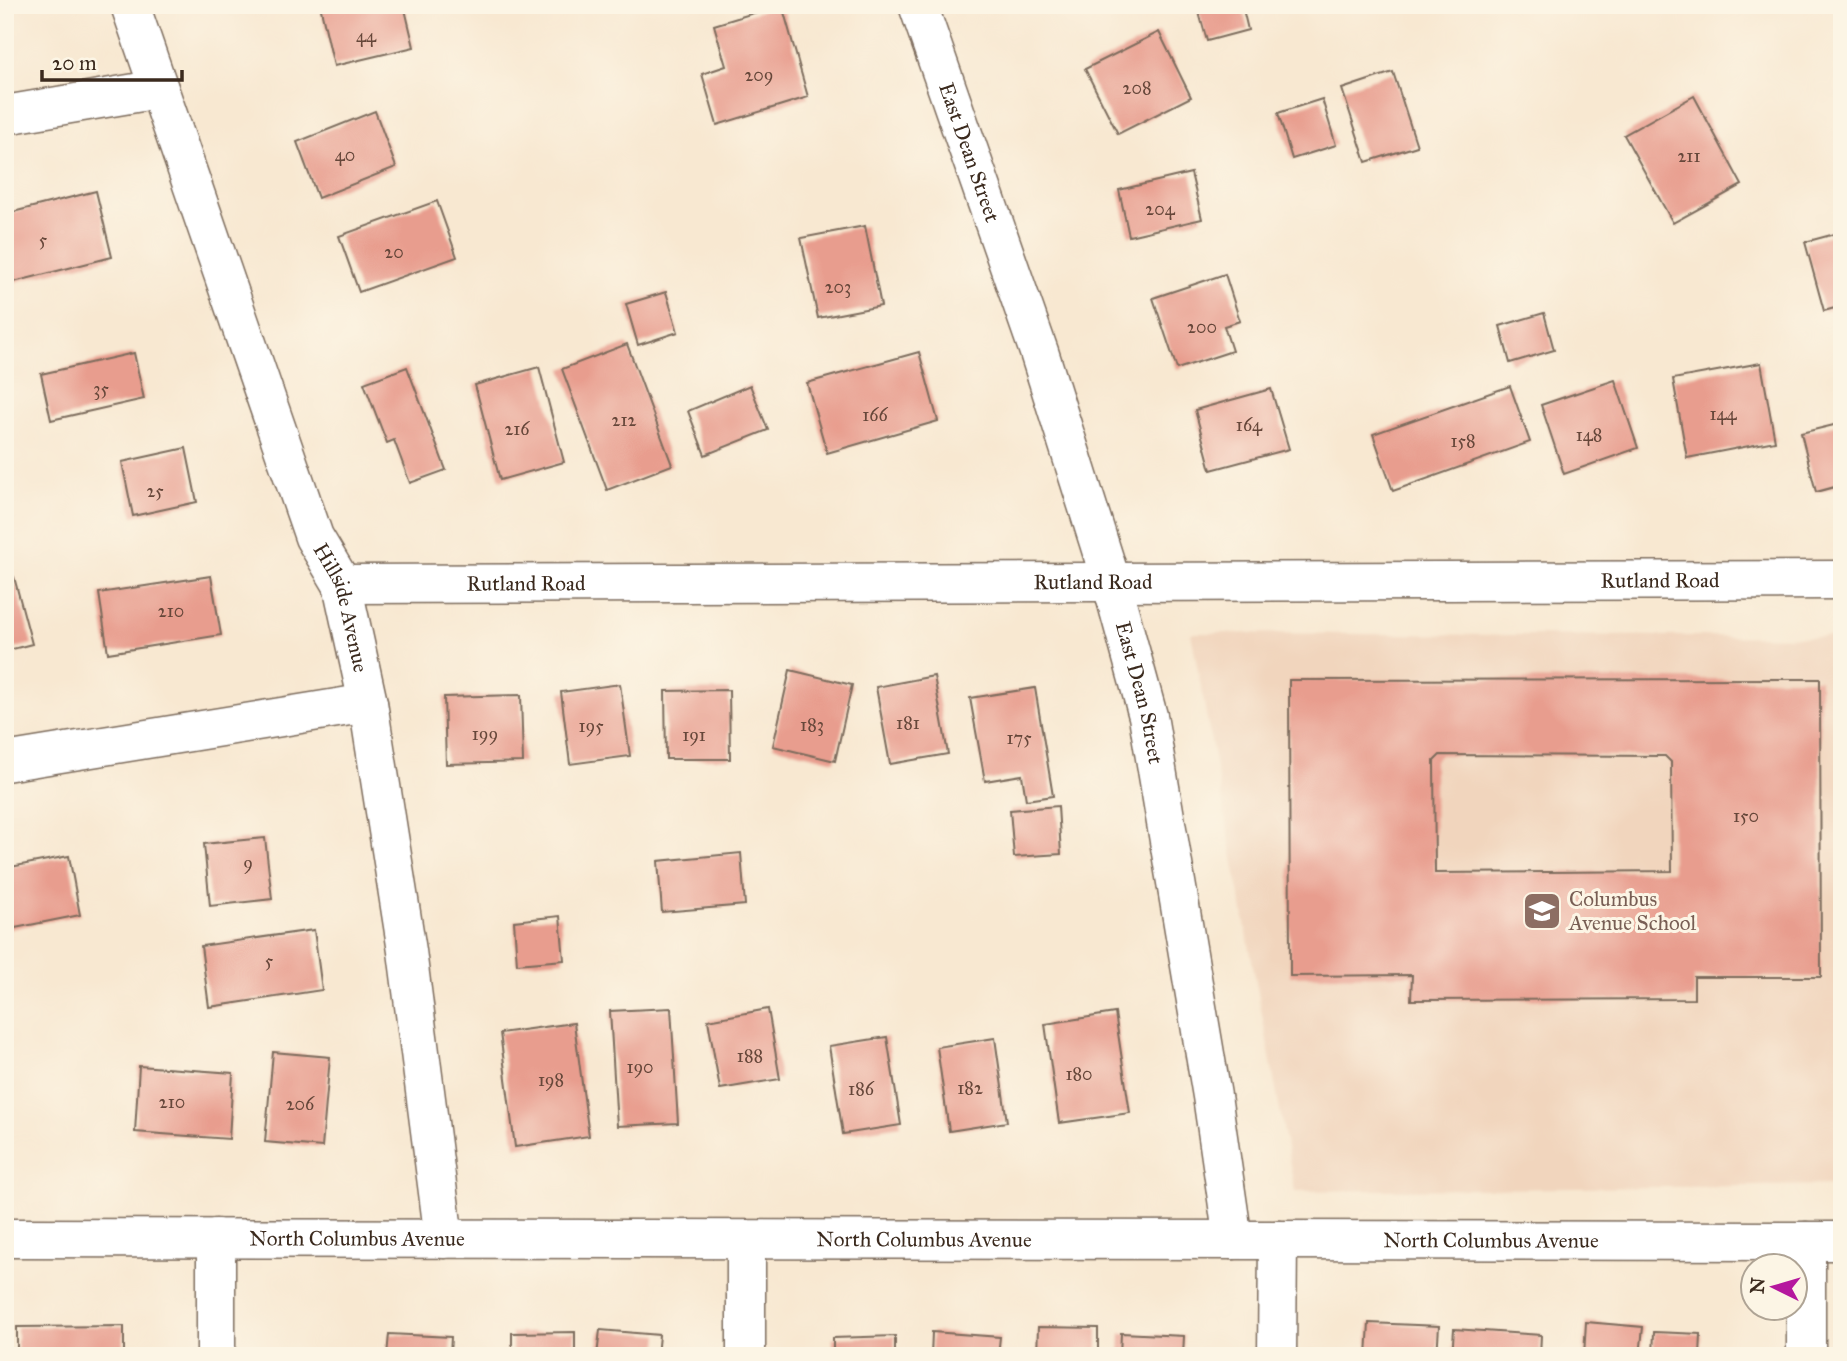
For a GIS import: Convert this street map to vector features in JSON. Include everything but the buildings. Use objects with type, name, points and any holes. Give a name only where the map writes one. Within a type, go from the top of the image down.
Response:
[{"type":"street","name":"Hillside Avenue","points":[[130,5],[314,537],[342,584],[368,703],[407,951],[444,1238]]},
{"type":"street","name":"East Dean Street","points":[[918,5],[1039,352],[1111,581],[1148,716],[1212,1096],[1233,1240]]},
{"type":"street","points":[[5,115],[159,89]]},
{"type":"street","name":"Rutland Road","points":[[342,584],[1842,580]]},
{"type":"street","points":[[5,762],[368,703]]},
{"type":"street","name":"North Columbus Avenue","points":[[5,1238],[1824,1241]]},
{"type":"street","points":[[216,1238],[216,1356]]},
{"type":"street","points":[[746,1240],[746,1356]]},
{"type":"street","points":[[1278,1240],[1278,1356]]},
{"type":"street","points":[[1806,1356],[1824,1241]]},
{"type":"shaded area","name":"Columbus Avenue School","points":[[1191,633],[1842,637],[1842,1185],[1295,1191]]},
{"type":"place","name":"Columbus Avenue School","points":[[1542,911]]}]
